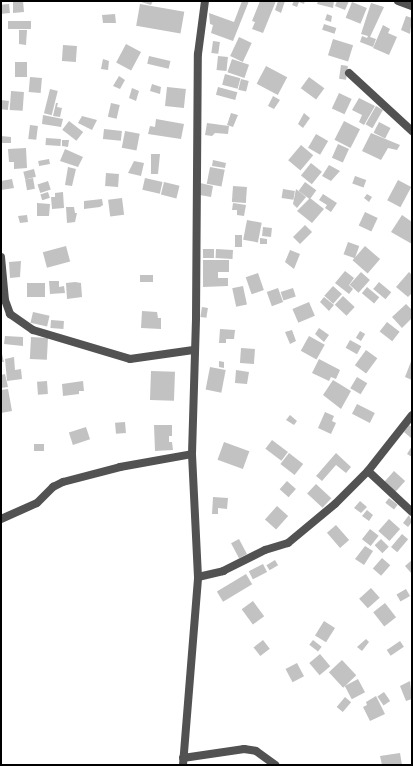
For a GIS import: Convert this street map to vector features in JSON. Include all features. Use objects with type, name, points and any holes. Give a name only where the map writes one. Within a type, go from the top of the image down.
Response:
[{"type":"street","points":[[205,1],[198,54],[196,318],[193,350],[192,454],[198,577],[183,761],[244,749],[256,751],[275,765]]},
{"type":"street","points":[[398,1],[412,6]]},
{"type":"street","points":[[349,73],[412,131]]},
{"type":"street","points":[[1,257],[5,300],[10,314],[32,330],[130,359],[193,350]]},
{"type":"street","points":[[198,577],[223,571],[265,550],[288,542],[336,504],[368,471],[412,415]]},
{"type":"street","points":[[1,519],[37,503],[53,487],[64,482],[120,467],[192,454]]},
{"type":"street","points":[[368,471],[412,512]]},
{"type":"building","points":[[13,1],[23,1],[24,12],[13,13]]},
{"type":"building","points":[[138,1],[153,1],[151,5]]},
{"type":"building","points":[[242,1],[249,1],[233,41],[211,33],[213,25],[210,24],[209,13],[234,22]]},
{"type":"building","points":[[260,1],[276,1],[263,33],[252,29],[255,22],[252,21]]},
{"type":"building","points":[[278,1],[285,1],[281,13],[275,10]]},
{"type":"building","points":[[294,1],[305,1],[304,4],[299,2],[297,7],[292,5]]},
{"type":"building","points":[[318,1],[334,1],[333,8],[317,4]]},
{"type":"building","points":[[337,1],[349,1],[345,10],[335,6]]},
{"type":"building","points":[[352,2],[367,8],[360,24],[346,18]]},
{"type":"building","points":[[371,3],[384,7],[370,37],[376,39],[373,47],[360,42],[362,36],[367,38],[368,36],[361,34]]},
{"type":"building","points":[[9,4],[10,13],[2,14],[1,5]]},
{"type":"building","points":[[140,4],[184,12],[180,33],[136,26]]},
{"type":"building","points":[[115,14],[116,23],[103,23],[102,15]]},
{"type":"building","points":[[327,14],[332,16],[331,22],[325,20]]},
{"type":"building","points":[[406,16],[412,18],[410,34],[401,30]]},
{"type":"building","points":[[8,21],[31,21],[31,29],[8,29]]},
{"type":"building","points":[[324,24],[336,28],[335,34],[322,30]]},
{"type":"building","points":[[383,25],[390,29],[388,33],[397,37],[389,55],[373,48]]},
{"type":"building","points":[[19,30],[27,30],[26,45],[19,44]]},
{"type":"building","points":[[239,37],[252,43],[243,62],[230,56]]},
{"type":"building","points":[[333,39],[353,45],[348,61],[328,55]]},
{"type":"building","points":[[213,41],[220,42],[218,54],[211,53]]},
{"type":"building","points":[[126,44],[141,52],[131,71],[116,63]]},
{"type":"building","points":[[63,45],[77,46],[76,62],[62,61]]},
{"type":"building","points":[[149,56],[170,61],[169,69],[147,64]]},
{"type":"building","points":[[218,56],[228,57],[226,71],[217,70]]},
{"type":"building","points":[[103,59],[109,61],[108,70],[101,69]]},
{"type":"building","points":[[232,59],[249,65],[244,78],[227,72]]},
{"type":"building","points":[[15,62],[27,62],[27,77],[15,77]]},
{"type":"building","points":[[341,65],[348,66],[346,80],[339,79]]},
{"type":"building","points":[[266,66],[287,77],[278,95],[257,84]]},
{"type":"building","points":[[225,74],[240,78],[238,89],[222,85]]},
{"type":"building","points":[[119,76],[125,80],[120,89],[113,86]]},
{"type":"building","points":[[30,77],[42,78],[41,93],[29,92]]},
{"type":"building","points":[[309,77],[324,88],[316,99],[301,88]]},
{"type":"building","points":[[241,79],[249,81],[246,92],[238,90]]},
{"type":"building","points":[[152,84],[161,87],[160,94],[150,91]]},
{"type":"building","points":[[167,87],[186,89],[184,108],[165,106]]},
{"type":"building","points":[[218,87],[237,92],[235,100],[216,95]]},
{"type":"building","points":[[132,88],[139,91],[136,101],[129,98]]},
{"type":"building","points":[[50,89],[58,91],[52,115],[44,113]]},
{"type":"building","points":[[11,91],[24,92],[23,111],[10,110]]},
{"type":"building","points":[[339,93],[352,99],[345,114],[332,108]]},
{"type":"building","points":[[273,96],[280,100],[274,109],[268,106]]},
{"type":"building","points":[[359,98],[375,106],[364,125],[359,122],[362,115],[352,110]]},
{"type":"building","points":[[1,100],[9,101],[8,110],[1,109]]},
{"type":"building","points":[[56,103],[58,103],[57,107],[62,108],[60,117],[53,116]]},
{"type":"building","points":[[111,103],[120,105],[117,119],[108,117]]},
{"type":"building","points":[[376,106],[383,110],[372,128],[366,124]]},
{"type":"building","points":[[231,113],[238,115],[233,127],[227,125]]},
{"type":"building","points":[[304,113],[310,118],[303,128],[298,124]]},
{"type":"building","points":[[43,115],[63,119],[61,127],[42,124]]},
{"type":"building","points":[[82,116],[97,120],[92,130],[78,123]]},
{"type":"building","points":[[156,119],[184,124],[181,139],[148,134],[150,126],[155,127]]},
{"type":"building","points":[[69,121],[83,132],[76,141],[62,130]]},
{"type":"building","points":[[344,121],[360,129],[351,148],[334,140]]},
{"type":"building","points":[[379,122],[391,128],[385,139],[374,133]]},
{"type":"building","points":[[207,123],[229,126],[228,134],[215,133],[212,136],[205,135]]},
{"type":"building","points":[[30,125],[38,126],[36,140],[28,139]]},
{"type":"building","points":[[104,129],[122,131],[121,141],[103,139]]},
{"type":"building","points":[[125,131],[140,134],[136,151],[122,148]]},
{"type":"building","points":[[371,133],[400,145],[397,150],[388,148],[381,160],[362,151]]},
{"type":"building","points":[[316,134],[328,141],[320,155],[308,148]]},
{"type":"building","points":[[1,136],[11,137],[11,143],[1,143]]},
{"type":"building","points":[[46,138],[61,139],[60,146],[46,145]]},
{"type":"building","points":[[62,140],[69,140],[68,147],[62,146]]},
{"type":"building","points":[[338,144],[349,149],[343,163],[332,158]]},
{"type":"building","points":[[301,145],[313,155],[300,171],[288,160]]},
{"type":"building","points":[[26,148],[27,168],[14,169],[14,162],[9,162],[8,149]]},
{"type":"building","points":[[65,149],[83,157],[78,167],[60,161]]},
{"type":"building","points":[[151,154],[160,154],[158,174],[151,174]]},
{"type":"building","points":[[49,159],[50,164],[39,166],[38,161]]},
{"type":"building","points":[[213,160],[226,163],[225,168],[212,166]]},
{"type":"building","points":[[134,161],[144,163],[141,176],[128,173]]},
{"type":"building","points":[[311,163],[322,172],[312,184],[301,175]]},
{"type":"building","points":[[329,165],[340,171],[331,181],[322,176]]},
{"type":"building","points":[[68,167],[76,169],[72,186],[65,185]]},
{"type":"building","points":[[210,167],[225,170],[221,187],[207,184]]},
{"type":"building","points":[[34,169],[36,177],[25,179],[23,172]]},
{"type":"building","points":[[106,173],[119,174],[118,187],[105,186]]},
{"type":"building","points":[[355,176],[366,180],[364,188],[352,184]]},
{"type":"building","points":[[33,178],[35,189],[27,190],[25,179]]},
{"type":"building","points":[[145,178],[163,182],[160,194],[142,190]]},
{"type":"building","points":[[12,179],[14,188],[1,190],[1,181]]},
{"type":"building","points":[[398,180],[411,187],[400,207],[387,200]]},
{"type":"building","points":[[48,181],[51,190],[40,193],[38,184]]},
{"type":"building","points":[[164,182],[180,186],[176,198],[161,195]]},
{"type":"building","points":[[305,182],[316,190],[310,199],[299,191]]},
{"type":"building","points":[[200,183],[213,186],[211,197],[200,195]]},
{"type":"building","points":[[233,186],[247,187],[246,203],[232,202]]},
{"type":"building","points":[[283,189],[295,191],[293,200],[282,198]]},
{"type":"building","points":[[296,189],[306,197],[297,208],[293,204]]},
{"type":"building","points":[[48,192],[50,198],[42,200],[40,194]]},
{"type":"building","points":[[63,192],[64,208],[52,209],[51,197],[55,197],[55,193]]},
{"type":"building","points":[[323,194],[337,203],[331,212],[325,208],[327,205],[319,200]]},
{"type":"building","points":[[367,194],[372,197],[369,202],[364,198]]},
{"type":"building","points":[[122,198],[124,215],[110,217],[108,200]]},
{"type":"building","points":[[310,198],[324,209],[312,223],[297,211]]},
{"type":"building","points":[[102,199],[103,205],[100,207],[84,209],[84,201]]},
{"type":"building","points":[[37,203],[50,204],[49,216],[37,216]]},
{"type":"building","points":[[233,203],[246,205],[244,216],[237,215],[237,210],[232,210]]},
{"type":"building","points":[[66,207],[74,207],[75,213],[77,213],[75,222],[67,223]]},
{"type":"building","points":[[365,212],[378,218],[371,232],[359,226]]},
{"type":"building","points":[[27,215],[28,222],[20,223],[18,216]]},
{"type":"building","points":[[402,215],[412,222],[412,244],[391,232]]},
{"type":"building","points":[[247,220],[262,223],[258,242],[243,240]]},
{"type":"building","points":[[305,225],[312,232],[300,244],[293,237]]},
{"type":"building","points":[[263,227],[272,228],[271,237],[262,236]]},
{"type":"building","points":[[235,235],[242,235],[242,247],[235,247]]},
{"type":"building","points":[[260,238],[267,239],[267,244],[260,244]]},
{"type":"building","points":[[348,242],[359,246],[355,258],[344,254]]},
{"type":"building","points":[[66,246],[70,261],[47,268],[43,252]]},
{"type":"building","points":[[365,246],[380,259],[368,273],[353,260]]},
{"type":"building","points":[[203,249],[214,249],[214,258],[203,258]]},
{"type":"building","points":[[216,249],[233,250],[233,259],[216,258]]},
{"type":"building","points":[[290,250],[300,254],[294,269],[285,262]]},
{"type":"building","points":[[203,260],[229,260],[229,272],[218,272],[218,278],[228,278],[228,286],[203,287]]},
{"type":"building","points":[[21,261],[20,277],[10,278],[9,262]]},
{"type":"building","points":[[345,271],[354,278],[349,285],[353,289],[349,294],[335,283]]},
{"type":"building","points":[[361,272],[370,280],[359,293],[350,285]]},
{"type":"building","points":[[409,272],[412,275],[412,293],[408,297],[396,287]]},
{"type":"building","points":[[258,273],[264,290],[252,294],[246,277]]},
{"type":"building","points":[[140,275],[153,275],[153,282],[140,282]]},
{"type":"building","points":[[49,281],[59,281],[59,287],[64,286],[65,293],[50,294]]},
{"type":"building","points":[[379,282],[391,292],[385,299],[373,289]]},
{"type":"building","points":[[27,283],[45,283],[45,297],[27,297]]},
{"type":"building","points":[[66,283],[81,283],[82,297],[67,299]]},
{"type":"building","points":[[243,286],[247,305],[236,307],[232,288]]},
{"type":"building","points":[[333,286],[342,294],[333,304],[324,296]]},
{"type":"building","points":[[367,287],[379,297],[374,303],[362,293]]},
{"type":"building","points":[[278,288],[283,302],[272,306],[267,292]]},
{"type":"building","points":[[293,288],[296,297],[283,301],[281,292]]},
{"type":"building","points":[[343,296],[355,307],[347,316],[335,305]]},
{"type":"building","points":[[324,297],[334,305],[329,311],[320,302]]},
{"type":"building","points":[[309,302],[315,316],[298,323],[292,309]]},
{"type":"building","points":[[406,304],[412,310],[412,318],[402,328],[392,317]]},
{"type":"building","points":[[202,307],[208,308],[206,318],[200,317]]},
{"type":"building","points":[[142,311],[157,312],[158,318],[161,318],[161,329],[141,328]]},
{"type":"building","points":[[33,312],[50,316],[47,327],[31,323]]},
{"type":"building","points":[[51,320],[64,321],[63,329],[50,328]]},
{"type":"building","points":[[387,322],[400,332],[392,341],[380,331]]},
{"type":"building","points":[[319,328],[329,335],[324,342],[315,334]]},
{"type":"building","points":[[220,329],[235,330],[234,339],[226,339],[226,343],[219,343]]},
{"type":"building","points":[[292,330],[296,341],[290,344],[285,332]]},
{"type":"building","points":[[360,331],[365,334],[361,341],[356,338]]},
{"type":"building","points":[[5,336],[23,337],[23,346],[4,344]]},
{"type":"building","points":[[309,336],[325,345],[317,360],[301,351]]},
{"type":"building","points":[[31,337],[48,338],[47,360],[30,359]]},
{"type":"building","points":[[350,340],[361,346],[357,354],[346,348]]},
{"type":"building","points":[[241,348],[255,349],[254,364],[240,363]]},
{"type":"building","points":[[1,350],[4,362],[1,362]]},
{"type":"building","points":[[366,350],[377,358],[366,374],[355,365]]},
{"type":"building","points":[[14,357],[15,370],[21,369],[22,379],[7,381],[5,359]]},
{"type":"building","points":[[319,359],[340,370],[336,379],[331,377],[329,381],[312,373]]},
{"type":"building","points":[[412,359],[412,380],[405,377]]},
{"type":"building","points":[[219,361],[224,362],[224,368],[219,367]]},
{"type":"building","points":[[210,367],[226,370],[221,393],[206,390]]},
{"type":"building","points":[[236,370],[249,372],[247,384],[235,383]]},
{"type":"building","points":[[151,371],[175,372],[174,401],[150,400]]},
{"type":"building","points":[[5,374],[8,387],[1,388],[1,375]]},
{"type":"building","points":[[357,377],[367,383],[361,394],[350,388]]},
{"type":"building","points":[[333,380],[351,391],[341,409],[323,395]]},
{"type":"building","points":[[47,381],[48,394],[38,395],[37,382]]},
{"type":"building","points":[[83,381],[84,391],[79,391],[79,394],[63,396],[62,384]]},
{"type":"building","points":[[8,389],[12,411],[1,413],[1,390]]},
{"type":"building","points":[[357,404],[375,413],[370,423],[352,414]]},
{"type":"building","points":[[325,412],[334,416],[332,421],[336,423],[331,434],[318,428]]},
{"type":"building","points":[[290,415],[297,421],[294,425],[286,420]]},
{"type":"building","points":[[125,422],[126,433],[116,434],[115,423]]},
{"type":"building","points":[[154,425],[172,425],[172,436],[169,436],[169,442],[172,442],[173,450],[155,451]]},
{"type":"building","points":[[409,425],[412,427],[411,438],[404,432]]},
{"type":"building","points":[[86,427],[90,439],[73,445],[69,433]]},
{"type":"building","points":[[272,440],[288,452],[281,461],[265,449]]},
{"type":"building","points":[[224,442],[249,451],[243,469],[218,460]]},
{"type":"building","points":[[34,444],[44,444],[44,451],[34,451]]},
{"type":"building","points":[[412,446],[412,457],[407,454]]},
{"type":"building","points":[[289,453],[303,464],[295,475],[280,464]]},
{"type":"building","points":[[336,453],[351,467],[346,473],[336,465],[322,481],[316,476]]},
{"type":"building","points":[[394,471],[405,481],[394,493],[383,483]]},
{"type":"building","points":[[287,481],[296,489],[289,497],[280,489]]},
{"type":"building","points":[[316,484],[331,498],[322,508],[307,494]]},
{"type":"building","points":[[213,497],[228,498],[227,509],[218,508],[218,514],[212,514]]},
{"type":"building","points":[[389,498],[398,505],[394,510],[385,503]]},
{"type":"building","points":[[360,501],[367,507],[361,513],[354,508]]},
{"type":"building","points":[[277,506],[288,516],[276,529],[265,519]]},
{"type":"building","points":[[367,510],[373,515],[369,521],[362,516]]},
{"type":"building","points":[[409,515],[412,522],[408,527],[403,523]]},
{"type":"building","points":[[389,519],[400,529],[389,541],[378,531]]},
{"type":"building","points":[[336,525],[349,540],[340,548],[327,533]]},
{"type":"building","points":[[370,529],[379,536],[371,546],[362,539]]},
{"type":"building","points":[[402,534],[408,539],[397,552],[391,547]]},
{"type":"building","points":[[239,539],[247,554],[239,558],[231,543]]},
{"type":"building","points":[[381,539],[389,547],[382,553],[375,545]]},
{"type":"building","points":[[365,546],[373,551],[364,565],[355,559]]},
{"type":"building","points":[[382,558],[390,565],[381,576],[373,569]]},
{"type":"building","points":[[275,560],[278,565],[270,570],[266,565]]},
{"type":"building","points":[[412,560],[412,574],[405,566]]},
{"type":"building","points":[[263,564],[267,572],[253,579],[249,571]]},
{"type":"building","points":[[246,574],[252,584],[223,602],[217,592]]},
{"type":"building","points":[[371,588],[380,598],[368,608],[359,599]]},
{"type":"building","points":[[406,589],[410,596],[400,601],[396,594]]},
{"type":"building","points":[[253,601],[264,616],[253,625],[242,609]]},
{"type":"building","points":[[385,603],[396,617],[384,626],[373,612]]},
{"type":"building","points":[[324,621],[335,628],[326,642],[315,635]]},
{"type":"building","points":[[366,639],[369,642],[362,651],[357,647]]},
{"type":"building","points":[[263,640],[270,649],[260,656],[254,647]]},
{"type":"building","points":[[313,640],[322,647],[318,652],[309,645]]},
{"type":"building","points":[[400,641],[404,647],[391,656],[387,650]]},
{"type":"building","points":[[320,654],[330,666],[320,675],[309,663]]},
{"type":"building","points":[[342,660],[356,675],[343,688],[329,672]]},
{"type":"building","points":[[297,663],[304,676],[293,682],[286,669]]},
{"type":"building","points":[[358,679],[365,692],[352,699],[345,686]]},
{"type":"building","points":[[410,681],[412,699],[406,701],[400,686]]},
{"type":"building","points":[[384,692],[390,701],[384,706],[377,696]]},
{"type":"building","points":[[376,696],[385,714],[370,721],[363,707],[367,705],[366,702]]},
{"type":"building","points":[[345,697],[351,702],[343,712],[337,707]]},
{"type":"building","points":[[400,753],[402,765],[382,765],[380,756]]}]
